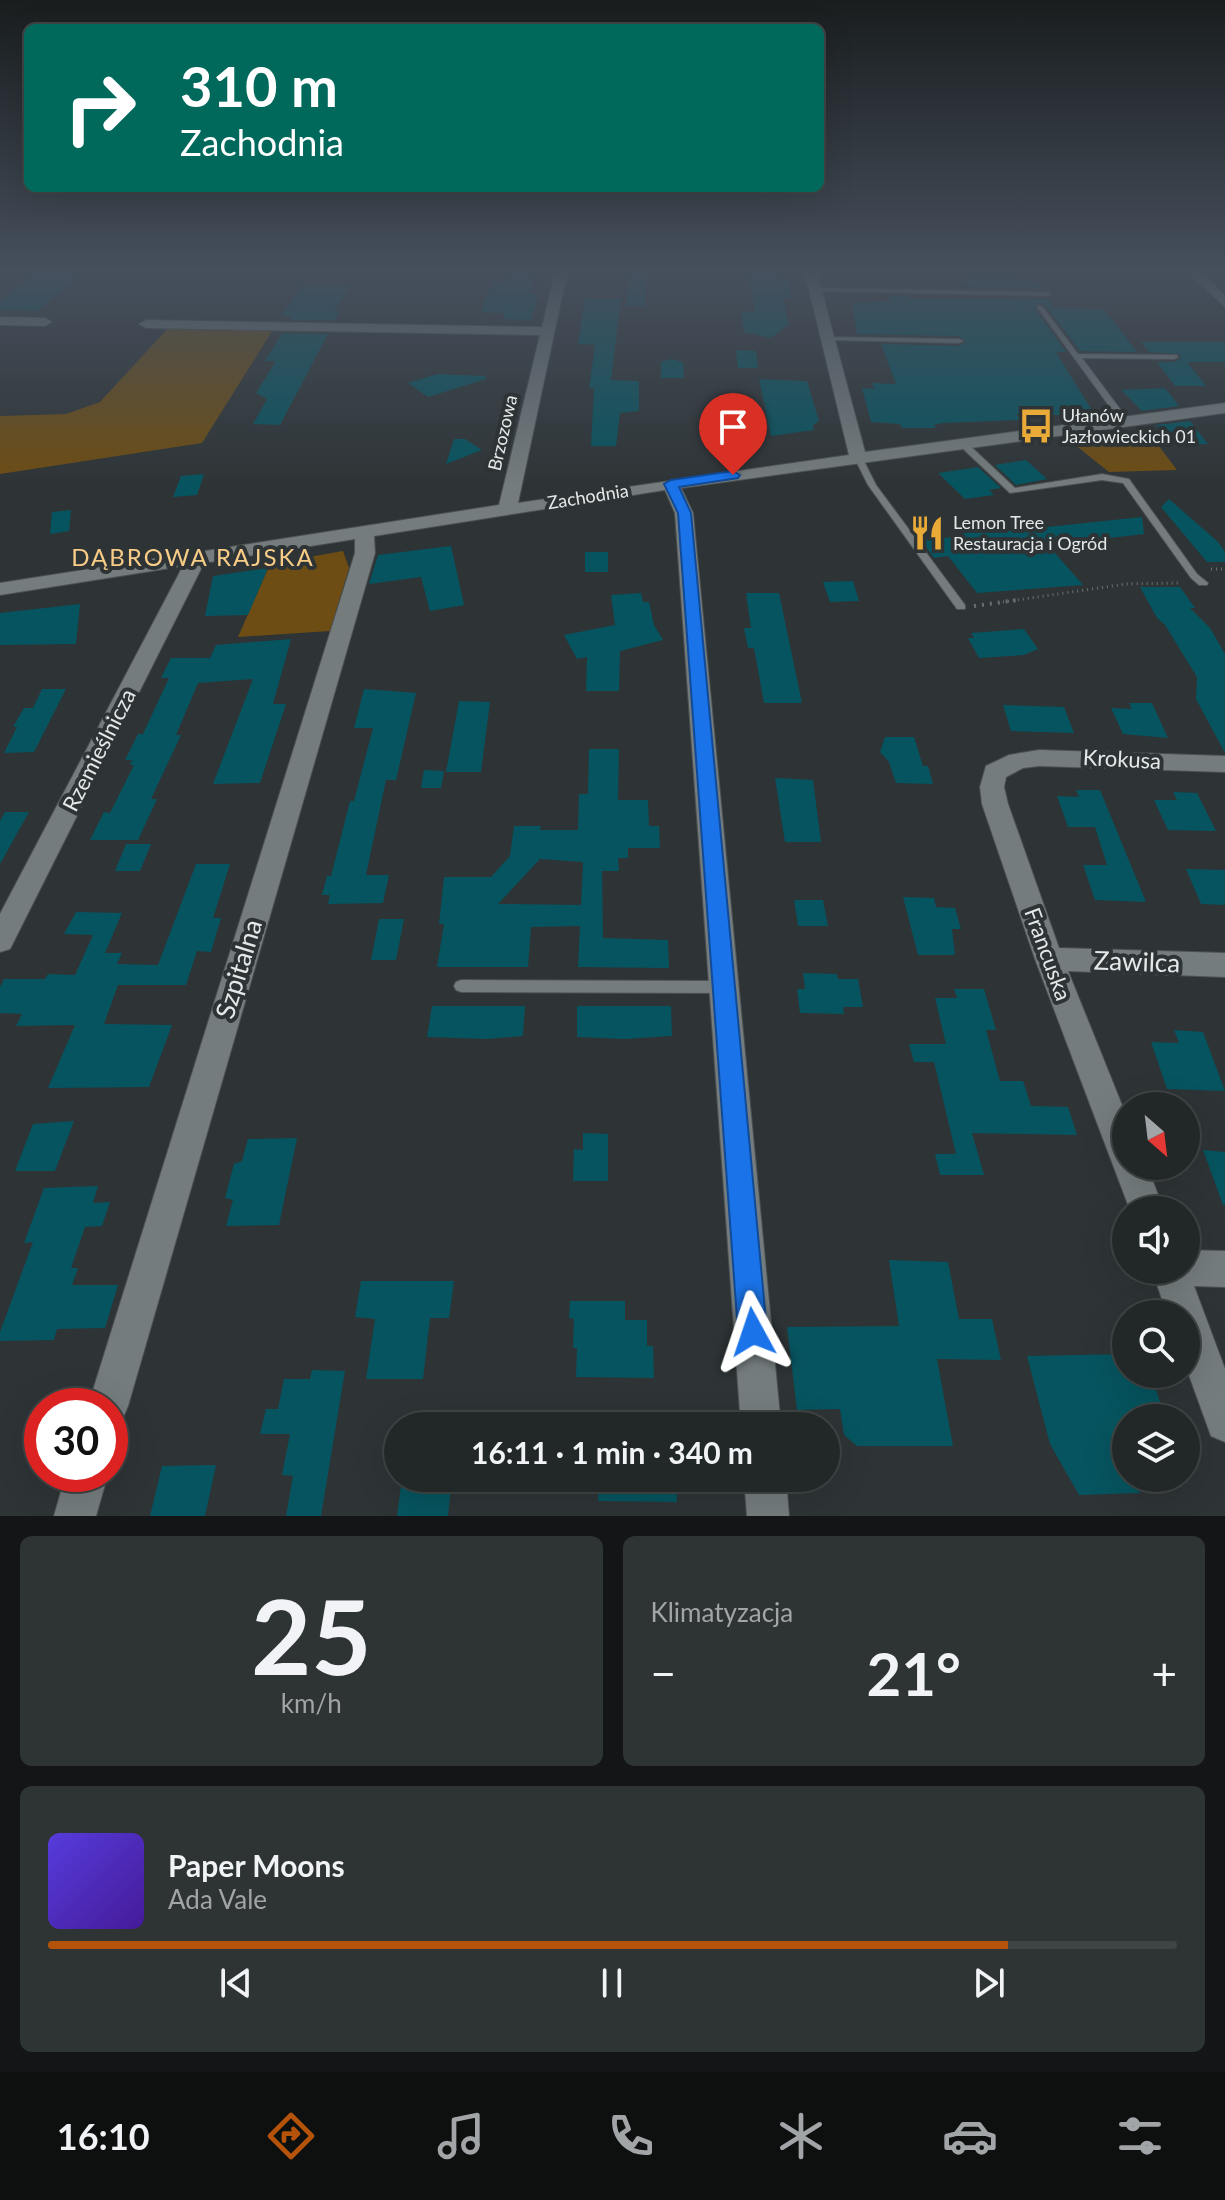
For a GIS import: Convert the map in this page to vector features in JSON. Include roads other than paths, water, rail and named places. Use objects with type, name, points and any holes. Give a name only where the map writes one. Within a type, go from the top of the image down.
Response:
[{"type":"street","name":"Brzozowa","points":[[507,510],[545,344]]},
{"type":"street","points":[[829,344],[858,457]]},
{"type":"street","name":"Zachodnia","points":[[0,589],[671,484],[1225,408]]},
{"type":"street","points":[[671,484],[684,513],[760,1412]]},
{"type":"street","name":"Szpitalna","points":[[113,1388],[365,553],[364,532]]},
{"type":"street","name":"Rzemieślnicza","points":[[0,941],[197,558]]},
{"type":"street","name":"Krokusa","points":[[1018,761],[1069,757],[1225,764]]},
{"type":"street","name":"Francuska","points":[[1018,761],[995,772],[992,787],[995,804],[1049,959],[1112,1121]]},
{"type":"street","name":"Zawilca","points":[[1049,959],[1225,965]]},
{"type":"street","points":[[1200,1268],[1225,1269]]},
{"type":"street","points":[[1175,1284],[1225,1422]]},
{"type":"street","points":[[75,1516],[82,1492]]},
{"type":"street","points":[[766,1492],[768,1516]]},
{"type":"lane","points":[[1066,344],[1126,423]]},
{"type":"lane","points":[[1075,356],[1174,357]]},
{"type":"lane","points":[[963,444],[1013,491],[1102,477],[1126,481],[1203,583]]},
{"type":"lane","points":[[858,457],[872,485],[961,607]]},
{"type":"lane","points":[[461,986],[724,987]]},
{"type":"place","name":"Ułanów Jazłowieckich 01","points":[[1036,426]]},
{"type":"place","name":"Lemon Tree Restauracja i Ogród","points":[[927,533]]},
{"type":"district","name":"DĄBROWA RAJSKA","points":[[193,558]]}]
